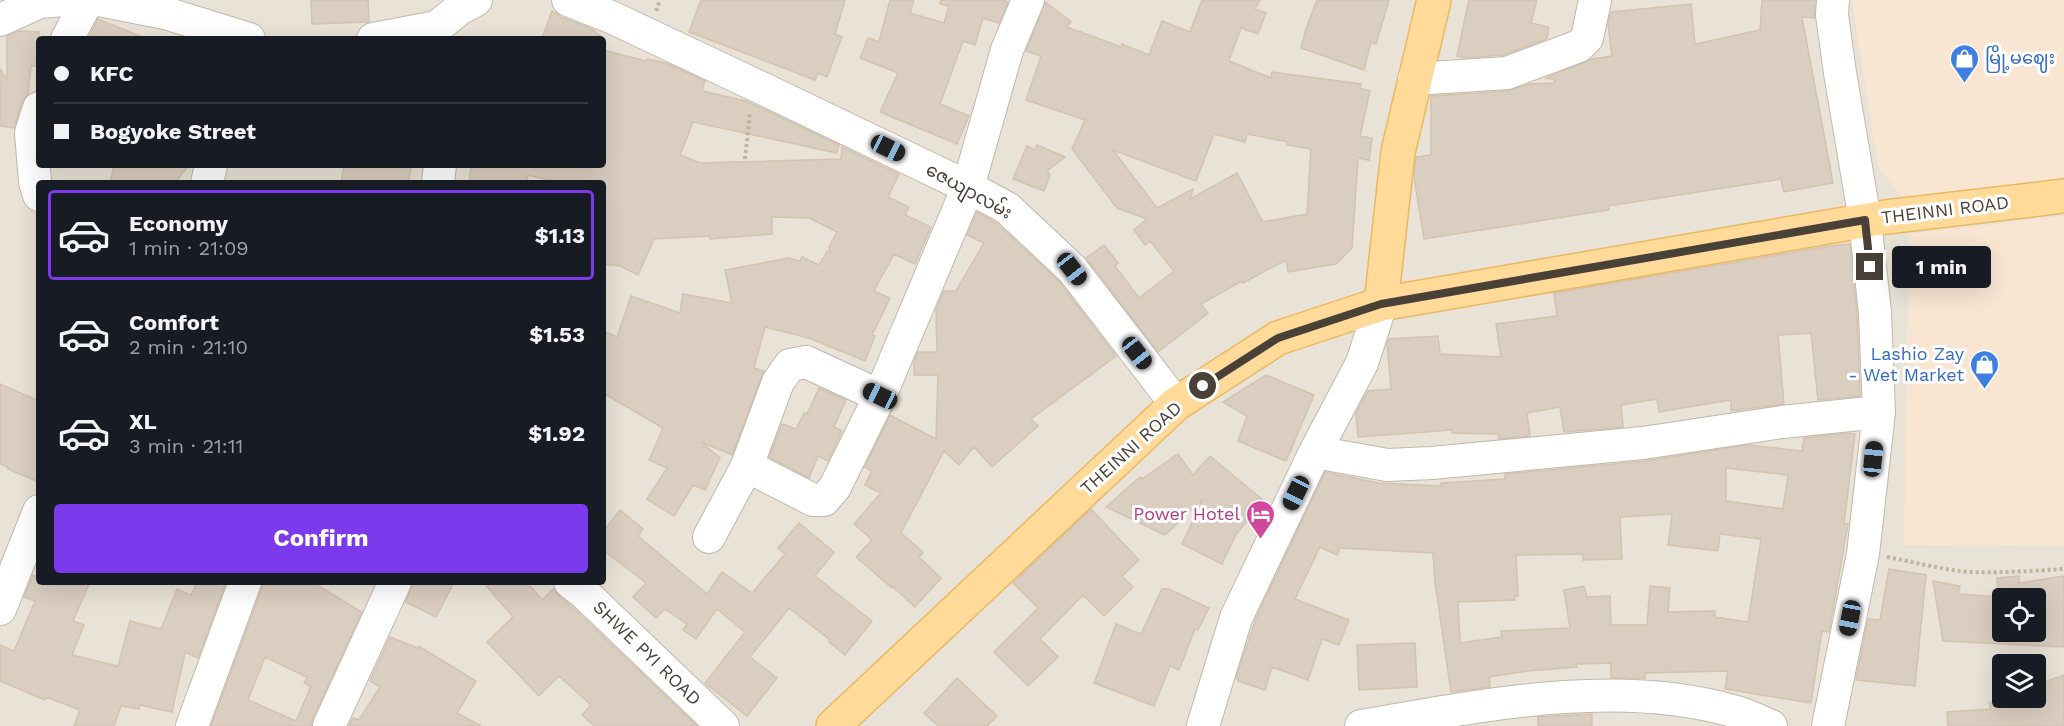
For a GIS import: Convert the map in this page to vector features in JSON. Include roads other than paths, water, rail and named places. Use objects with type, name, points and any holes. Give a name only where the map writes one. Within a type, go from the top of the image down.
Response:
[{"type":"main road","points":[[1381,304],[1398,152],[1434,0]]},
{"type":"main road","name":"THEINNI ROAD","points":[[833,726],[1176,404],[1278,338],[1381,304],[1865,220],[2064,196]]},
{"type":"street","points":[[69,36],[88,0]]},
{"type":"street","points":[[99,0],[165,13],[235,36]]},
{"type":"street","points":[[385,36],[439,22],[476,0]]},
{"type":"street","name":"ဇေယျာလမ်း","points":[[568,0],[611,17],[1007,207],[1072,269],[1176,404]]},
{"type":"street","points":[[747,466],[813,500],[824,500],[835,487],[880,396],[968,187],[1007,50],[1028,0]]},
{"type":"street","points":[[1414,79],[1507,73],[1579,46],[1587,38],[1595,0]]},
{"type":"street","points":[[1828,726],[1863,554],[1879,412],[1875,313],[1865,220],[1840,73],[1832,15],[1833,0]]},
{"type":"street","points":[[0,20],[48,1]]},
{"type":"street","points":[[36,119],[32,133],[36,185]]},
{"type":"street","points":[[1203,726],[1236,618],[1316,452],[1362,363],[1381,304]]},
{"type":"street","points":[[709,537],[747,466],[778,382],[790,365],[806,362],[880,396]]},
{"type":"street","points":[[1316,452],[1387,465],[1432,463],[1643,443],[1782,422],[1879,412]]},
{"type":"street","points":[[0,609],[36,519]]},
{"type":"street","points":[[192,726],[243,585]]},
{"type":"street","points":[[329,726],[394,585]]},
{"type":"street","name":"SHWE PYI ROAD","points":[[574,585],[723,726]]},
{"type":"street","points":[[1361,726],[1489,705],[1586,696],[1672,699],[1734,711],[1772,726]]},
{"type":"place","name":"မြို့မဈေး","points":[[1964,84]]},
{"type":"place","name":"Lashio Zay - Wet Market","points":[[1985,390]]},
{"type":"place","name":"Power Hotel","points":[[1261,540]]}]
